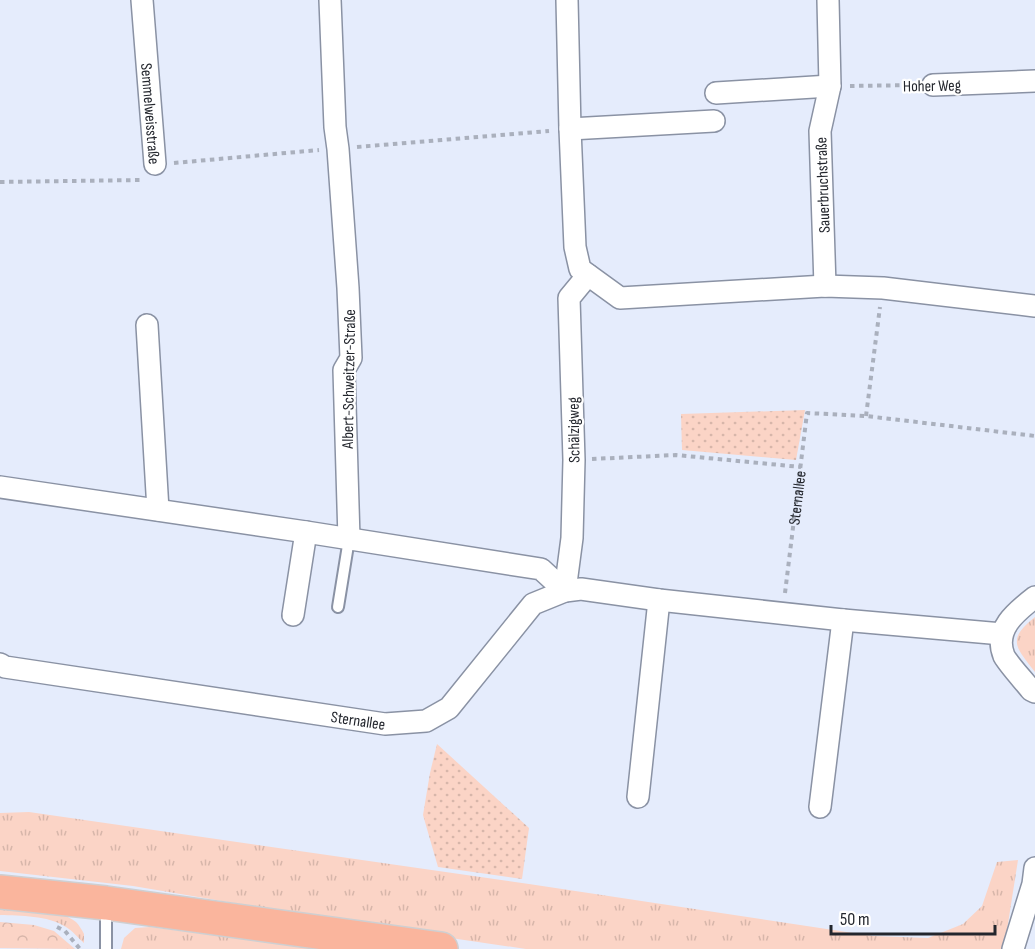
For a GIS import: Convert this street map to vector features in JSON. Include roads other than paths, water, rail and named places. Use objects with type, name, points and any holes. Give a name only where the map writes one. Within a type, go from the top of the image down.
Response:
[{"type":"main road","points":[[0,892],[106,903],[441,949]]},
{"type":"street","name":"Semmelweisstraße","points":[[142,0],[155,164]]},
{"type":"street","name":"Albert-Schweitzer-Straße","points":[[330,0],[335,127],[348,288],[351,358],[344,370],[349,538]]},
{"type":"street","points":[[567,0],[575,247],[580,269],[620,298],[825,286],[883,288],[1035,306]]},
{"type":"street","name":"Sauerbruchstraße","points":[[825,286],[820,130],[830,86],[828,0]]},
{"type":"street","name":"Hoher Weg","points":[[933,85],[1035,81]]},
{"type":"street","points":[[716,93],[830,86]]},
{"type":"street","points":[[570,129],[714,121]]},
{"type":"street","name":"Schälzigweg","points":[[566,591],[572,538],[574,460],[569,298],[588,275]]},
{"type":"street","points":[[147,326],[158,510]]},
{"type":"street","points":[[0,487],[542,568],[566,591]]},
{"type":"street","points":[[293,615],[306,532]]},
{"type":"street","name":"Sternallee","points":[[2,666],[385,724],[426,721],[449,708],[533,604],[566,591],[581,589],[658,600],[843,620],[1002,634]]},
{"type":"street","points":[[1035,597],[1014,614],[1002,634],[1005,656],[1035,692]]},
{"type":"street","points":[[638,797],[658,600]]},
{"type":"street","points":[[820,807],[843,620]]},
{"type":"street","points":[[1034,876],[1035,912]]},
{"type":"street","points":[[1013,949],[1034,876]]},
{"type":"lane","points":[[338,607],[349,538]]},
{"type":"lane","points":[[106,903],[106,949]]}]
